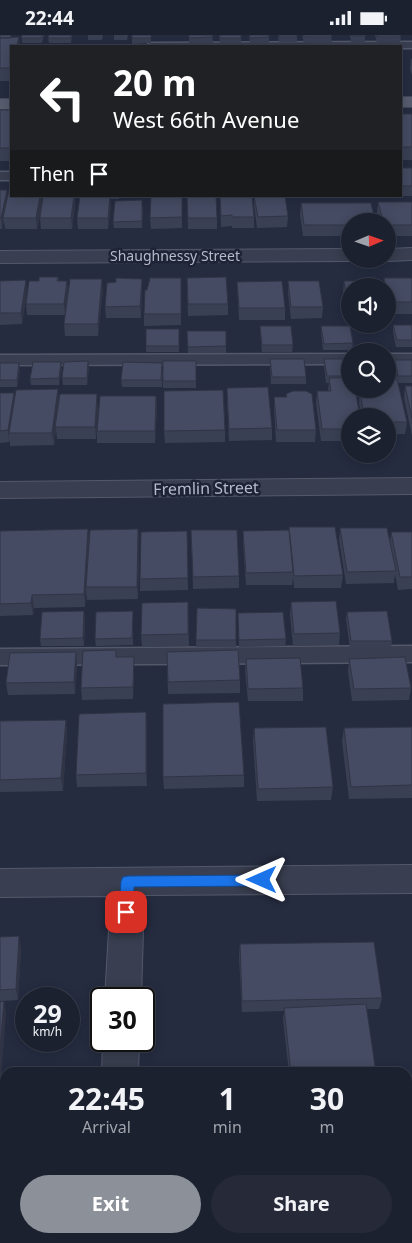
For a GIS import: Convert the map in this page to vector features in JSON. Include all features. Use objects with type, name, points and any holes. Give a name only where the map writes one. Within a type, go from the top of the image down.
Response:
[{"type":"street","name":"Shaughnessy Street","points":[[0,257],[341,255]]},
{"type":"street","points":[[396,255],[412,255]]},
{"type":"street","name":"Fremlin Street","points":[[0,490],[412,486]]},
{"type":"street","points":[[0,883],[412,879]]},
{"type":"street","points":[[124,987],[128,881]]},
{"type":"street","points":[[120,1067],[121,1052]]},
{"type":"lane","points":[[0,360],[341,359]]},
{"type":"lane","points":[[396,359],[412,359]]},
{"type":"lane","points":[[0,657],[412,654]]},
{"type":"building","points":[[0,35],[11,35],[11,38],[0,38]]},
{"type":"building","points":[[22,35],[42,35],[42,38],[21,38]]},
{"type":"building","points":[[49,35],[71,35],[71,38],[48,38]]},
{"type":"building","points":[[132,35],[151,35],[151,38],[132,38]]},
{"type":"building","points":[[189,35],[212,35],[213,37],[189,38]]},
{"type":"building","points":[[220,35],[241,35],[241,38],[220,38]]},
{"type":"building","points":[[250,35],[269,35],[269,37],[250,38]]},
{"type":"building","points":[[279,35],[297,35],[297,37],[279,37]]},
{"type":"building","points":[[303,35],[331,35],[332,37],[304,37]]},
{"type":"building","points":[[377,35],[400,35],[401,37],[377,37]]},
{"type":"building","points":[[19,37],[17,45],[10,45],[10,68],[0,68],[0,38]]},
{"type":"building","points":[[282,44],[310,44],[310,45]]},
{"type":"building","points":[[0,110],[10,110],[10,148],[0,148]]},
{"type":"building","points":[[402,114],[412,114],[412,147],[402,147]]},
{"type":"building","points":[[402,168],[412,168],[412,186],[402,186]]},
{"type":"building","points":[[0,190],[7,190],[1,218],[0,218]]},
{"type":"building","points":[[9,190],[10,197],[40,197],[36,218],[3,218]]},
{"type":"building","points":[[43,197],[74,197],[71,218],[40,218]]},
{"type":"building","points":[[80,197],[110,197],[108,218],[77,218]]},
{"type":"building","points":[[151,197],[182,197],[182,217],[150,218]]},
{"type":"building","points":[[187,197],[216,197],[217,218],[188,218]]},
{"type":"building","points":[[220,197],[252,197],[254,217],[221,216]]},
{"type":"building","points":[[254,197],[285,197],[288,216],[258,217]]},
{"type":"building","points":[[142,200],[142,221],[113,222],[115,201]]},
{"type":"building","points":[[378,202],[412,202],[412,225],[396,225],[396,213],[381,213]]},
{"type":"building","points":[[301,203],[371,203],[373,213],[341,213],[341,225],[304,225]]},
{"type":"building","points":[[39,277],[58,277],[57,281],[67,281],[64,304],[26,304],[29,281],[39,281]]},
{"type":"building","points":[[226,277],[228,304],[188,304],[187,278]]},
{"type":"building","points":[[116,278],[142,279],[140,306],[105,307],[107,283],[116,282]]},
{"type":"building","points":[[150,278],[181,278],[181,314],[144,314],[145,290],[147,290]]},
{"type":"building","points":[[396,278],[412,278],[412,302],[396,302]]},
{"type":"building","points":[[70,279],[102,279],[98,324],[64,324]]},
{"type":"building","points":[[26,280],[21,313],[0,313],[0,281]]},
{"type":"building","points":[[282,281],[285,308],[239,308],[237,282]]},
{"type":"building","points":[[288,281],[319,281],[323,307],[291,307]]},
{"type":"building","points":[[396,325],[412,325],[412,340],[397,340]]},
{"type":"building","points":[[260,326],[291,326],[293,345],[262,345]]},
{"type":"building","points":[[321,326],[341,326],[341,333],[351,333],[353,343],[324,344]]},
{"type":"building","points":[[146,329],[179,329],[179,346],[146,346]]},
{"type":"building","points":[[187,331],[226,331],[226,346],[188,347]]},
{"type":"building","points":[[270,359],[304,359],[306,377],[272,377]]},
{"type":"building","points":[[324,359],[341,359],[341,376],[327,376]]},
{"type":"building","points":[[396,360],[412,360],[412,376],[398,376]]},
{"type":"building","points":[[88,361],[87,378],[62,378],[64,362]]},
{"type":"building","points":[[163,361],[196,361],[196,381],[163,381]]},
{"type":"building","points":[[33,362],[61,362],[59,378],[30,379]]},
{"type":"building","points":[[123,362],[162,363],[161,380],[121,380]]},
{"type":"building","points":[[0,363],[19,363],[17,380],[0,380]]},
{"type":"building","points":[[329,378],[341,378],[341,398],[357,398],[359,408],[341,408],[341,429],[322,429],[317,391],[331,391]]},
{"type":"building","points":[[397,379],[407,422],[396,422],[396,408],[363,408],[361,398],[396,398]]},
{"type":"building","points":[[405,386],[412,386],[412,418]]},
{"type":"building","points":[[268,387],[272,428],[229,429],[227,388]]},
{"type":"building","points":[[58,389],[52,433],[9,433],[16,390]]},
{"type":"building","points":[[223,390],[225,430],[164,431],[164,391]]},
{"type":"building","points":[[293,391],[306,391],[312,394],[316,430],[277,430],[274,397],[287,397],[286,394]]},
{"type":"building","points":[[0,393],[14,393],[8,430],[0,431]]},
{"type":"building","points":[[60,394],[97,394],[95,427],[55,427]]},
{"type":"building","points":[[100,396],[156,396],[155,431],[97,431]]},
{"type":"building","points":[[289,527],[335,527],[343,575],[294,576]]},
{"type":"building","points":[[340,528],[387,528],[396,571],[347,572]]},
{"type":"building","points":[[88,529],[84,594],[32,595],[31,603],[0,604],[0,531]]},
{"type":"building","points":[[138,529],[137,587],[86,587],[90,530]]},
{"type":"building","points":[[191,530],[237,530],[239,576],[193,577]]},
{"type":"building","points":[[289,530],[293,572],[246,573],[243,531]]},
{"type":"building","points":[[187,531],[188,578],[140,579],[141,532]]},
{"type":"building","points":[[391,532],[412,532],[412,577],[400,577]]},
{"type":"building","points":[[336,601],[340,633],[294,634],[291,602]]},
{"type":"building","points":[[188,602],[188,634],[141,635],[142,603]]},
{"type":"building","points":[[197,608],[236,609],[236,640],[196,640]]},
{"type":"building","points":[[84,611],[83,638],[40,639],[42,612]]},
{"type":"building","points":[[133,611],[132,638],[95,639],[96,612]]},
{"type":"building","points":[[387,611],[392,641],[351,641],[347,612]]},
{"type":"building","points":[[283,612],[286,639],[239,640],[238,613]]},
{"type":"building","points":[[116,650],[116,657],[134,657],[133,687],[81,688],[83,651]]},
{"type":"building","points":[[238,650],[240,680],[168,682],[167,652]]},
{"type":"building","points":[[76,652],[74,682],[6,683],[10,653]]},
{"type":"building","points":[[405,657],[411,688],[354,689],[349,659]]},
{"type":"building","points":[[300,658],[303,688],[248,689],[246,659]]},
{"type":"building","points":[[239,702],[244,775],[163,777],[163,704]]},
{"type":"building","points":[[146,712],[146,773],[76,775],[79,714]]},
{"type":"building","points":[[66,720],[61,778],[0,780],[0,721]]},
{"type":"building","points":[[326,727],[333,787],[258,789],[254,728]]},
{"type":"building","points":[[412,727],[412,785],[351,787],[344,728]]},
{"type":"building","points":[[19,936],[15,989],[0,990],[0,937]]},
{"type":"building","points":[[374,942],[382,998],[242,1001],[240,944]]},
{"type":"building","points":[[4,1001],[0,1050],[0,1002]]},
{"type":"building","points":[[366,1004],[375,1067],[290,1067],[284,1008]]},
{"type":"route","points":[[126,912],[128,881],[262,880]]}]
